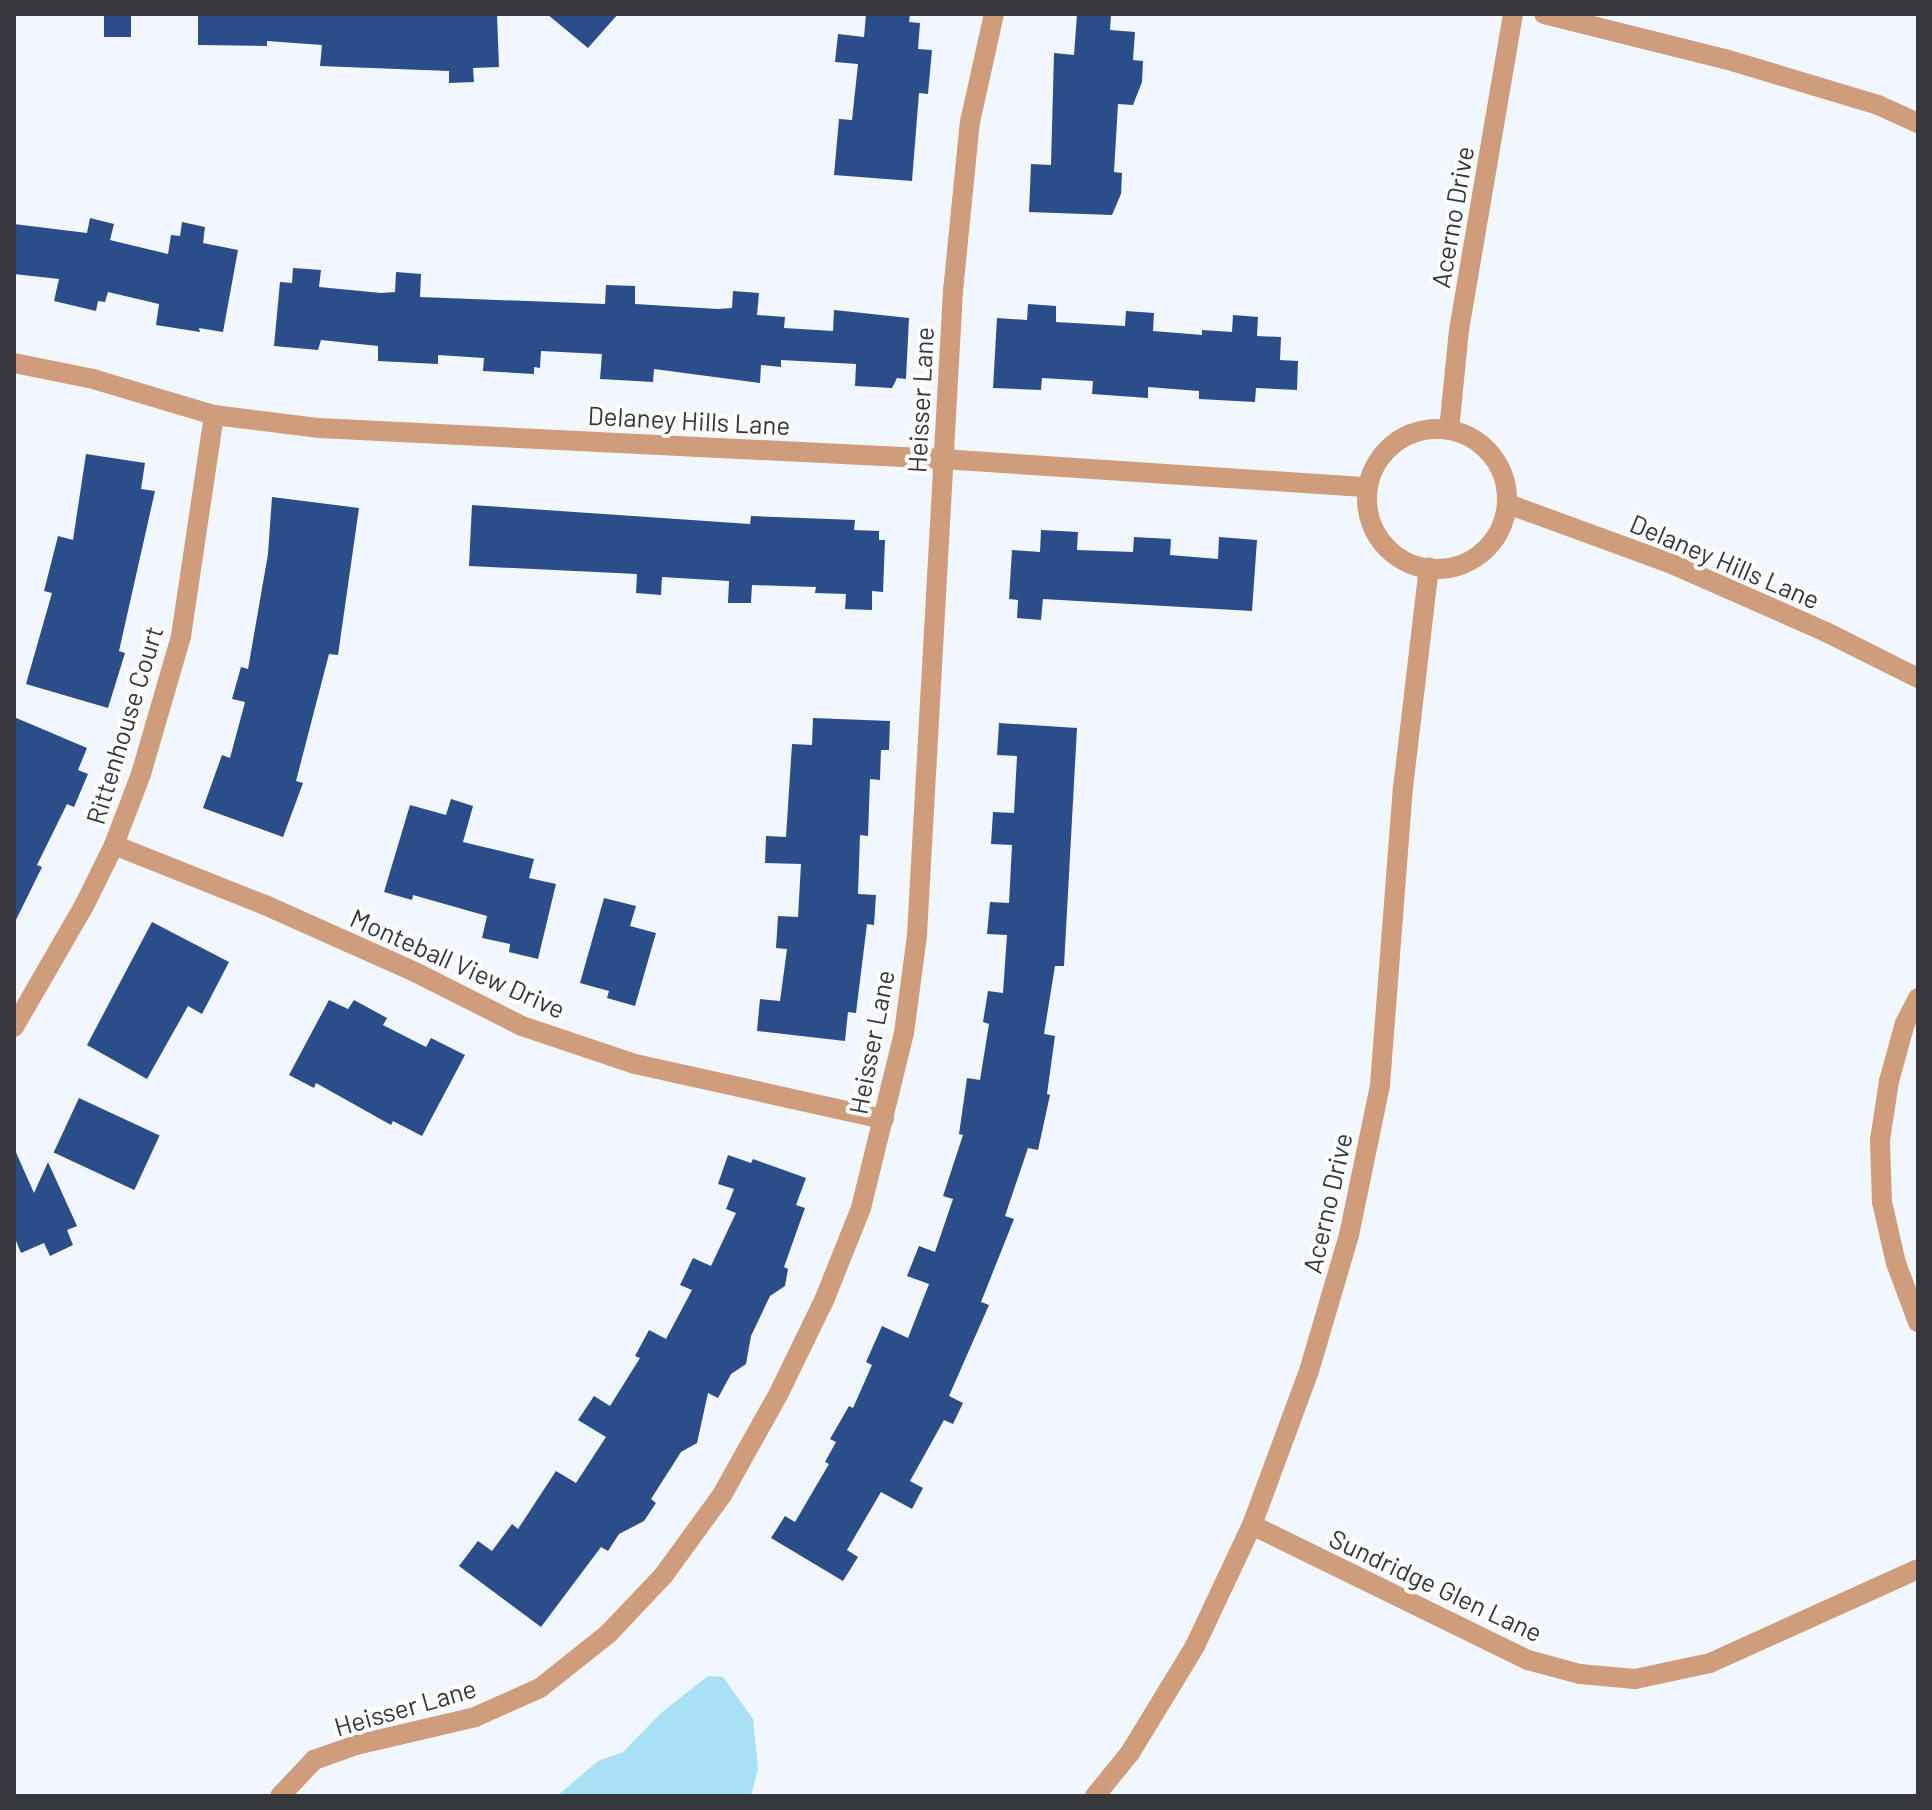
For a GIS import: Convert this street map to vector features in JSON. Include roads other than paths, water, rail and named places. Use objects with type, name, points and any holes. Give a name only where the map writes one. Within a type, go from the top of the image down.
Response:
[{"type":"street","name":"Heisser Lane","points":[[280,1796],[314,1760],[356,1745],[475,1717],[540,1688],[608,1634],[663,1576],[722,1495],[784,1382],[825,1298],[861,1208],[884,1119],[904,1033],[917,935],[953,291],[970,122],[994,14]]},
{"type":"street","name":"Acerno Drive","points":[[1449,430],[1459,330],[1513,14]]},
{"type":"street","points":[[1544,14],[1725,59],[1878,105],[1918,123]]},
{"type":"street","name":"Delaney Hills Lane","points":[[14,363],[93,379],[214,415],[319,428],[942,459],[1367,487]]},
{"type":"street","name":"Rittenhouse Court","points":[[14,1027],[52,965],[114,845],[157,723],[181,636],[195,560],[214,415]]},
{"type":"street","points":[[1449,430],[1482,444],[1497,461],[1506,482],[1508,504],[1502,528],[1488,548],[1468,563],[1444,569],[1429,568],[1400,559],[1384,545],[1370,518],[1367,487],[1379,459],[1401,438],[1416,431],[1449,430]]},
{"type":"street","name":"Delaney Hills Lane","points":[[1508,504],[1672,564],[1826,632],[1918,678]]},
{"type":"street","name":"Acerno Drive","points":[[1095,1796],[1130,1753],[1195,1646],[1252,1525],[1309,1371],[1345,1250],[1380,1085],[1403,788],[1429,568]]},
{"type":"street","name":"Monteball View Drive","points":[[114,845],[292,917],[417,973],[522,1026],[635,1064],[884,1119]]},
{"type":"street","points":[[1918,998],[1905,1023],[1889,1081],[1880,1140],[1882,1202],[1896,1263],[1918,1322]]},
{"type":"street","name":"Sundridge Glen Lane","points":[[1252,1525],[1528,1660],[1580,1674],[1635,1679],[1710,1663],[1918,1569]]},
{"type":"water","points":[[708,1676],[723,1677],[753,1719],[758,1769],[751,1796],[557,1796],[598,1761],[623,1752],[661,1713]]}]
